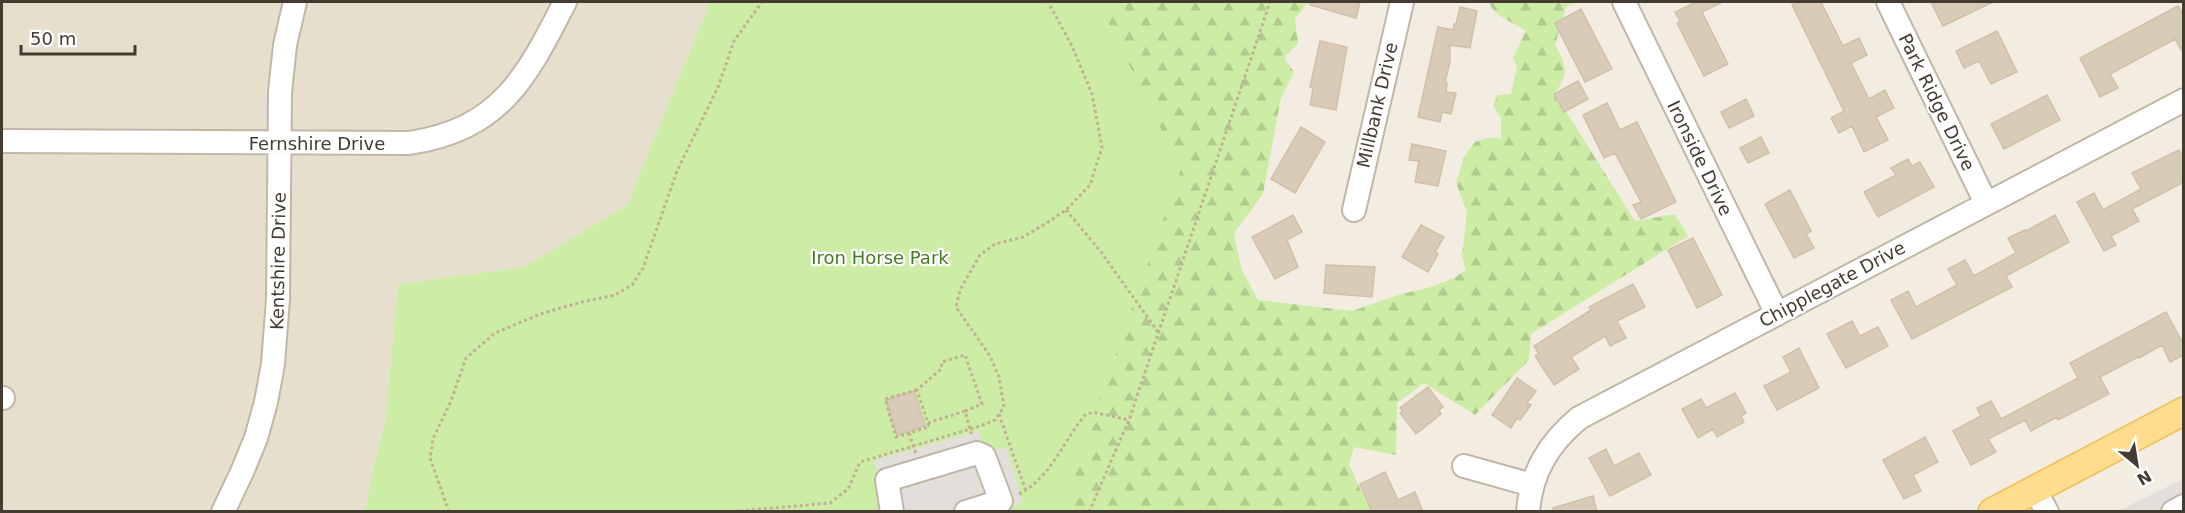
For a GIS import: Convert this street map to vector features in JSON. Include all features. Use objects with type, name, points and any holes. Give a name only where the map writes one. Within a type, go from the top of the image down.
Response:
[{"type":"main road","points":[[1992,512],[2031,503],[2184,411]]},
{"type":"street","name":"Kentshire Drive","points":[[223,512],[256,438],[273,364],[278,299],[280,92],[285,45],[295,2]]},
{"type":"street","name":"Fernshire Drive","points":[[2,141],[409,143],[431,140],[452,134],[472,124],[490,112],[521,81],[536,58],[565,2]]},
{"type":"street","name":"Millbank Drive","points":[[1354,210],[1402,2]]},
{"type":"street","name":"Ironside Drive","points":[[1624,2],[1776,314]]},
{"type":"street","name":"Park Ridge Drive","points":[[1888,2],[1986,203]]},
{"type":"street","name":"Chipplegate Drive","points":[[1528,512],[1532,485],[1546,452],[1563,431],[1579,418],[2184,100]]},
{"type":"street","points":[[892,512],[887,480],[976,453],[984,456],[1001,501],[966,512]]},
{"type":"street","points":[[1464,466],[1532,485]]},
{"type":"street","points":[[2173,512],[2184,506]]},
{"type":"path","points":[[449,512],[430,458],[433,439],[451,401],[466,358],[495,333],[543,313],[615,295],[633,284],[644,268],[677,171],[718,87],[734,41],[762,2]]},
{"type":"path","points":[[728,512],[830,503],[848,489],[860,462],[980,426],[995,420],[1004,407],[999,377],[990,356],[956,307],[960,290],[981,255],[995,244],[1023,237],[1066,210],[1090,185],[1102,147],[1092,94],[1072,46],[1048,2]]},
{"type":"path","points":[[1089,512],[1129,420],[1270,2]]},
{"type":"path","points":[[1066,210],[1101,252],[1158,332]]},
{"type":"path","points":[[917,390],[929,427],[896,437],[885,399],[917,390],[941,369],[942,362],[966,356],[982,404],[928,423]]},
{"type":"path","points":[[965,411],[976,453]]},
{"type":"path","points":[[1001,501],[1009,500],[1026,491],[1057,459],[1085,415],[1093,412],[1129,420]]},
{"type":"path","points":[[999,414],[1026,491]]},
{"type":"shaded area","points":[[2,2],[710,2],[627,205],[525,267],[398,284],[386,415],[364,512],[2,511]]},
{"type":"shaded area","points":[[978,431],[986,452],[1006,447],[1023,502],[1011,506],[1011,511],[883,511],[875,460]]},
{"type":"shaded area","points":[[2183,479],[2183,511],[2118,511]]},
{"type":"green space","name":"Iron Horse Park","points":[[710,2],[1098,2],[1181,169],[1061,511],[364,512],[386,415],[398,284],[524,267],[627,205]]},
{"type":"green space","points":[[1076,2],[1311,2],[1295,19],[1298,43],[1284,58],[1294,72],[1281,98],[1263,194],[1234,233],[1241,268],[1258,300],[1352,311],[1401,294],[1431,287],[1454,278],[1466,270],[1462,256],[1467,212],[1456,183],[1464,157],[1475,142],[1491,137],[1501,139],[1501,118],[1493,106],[1497,95],[1511,94],[1517,67],[1513,58],[1526,31],[1495,12],[1489,2],[1576,2],[1566,7],[1555,45],[1565,70],[1563,80],[1555,94],[1635,221],[1675,214],[1688,236],[1531,334],[1529,360],[1475,415],[1424,383],[1397,403],[1396,455],[1354,447],[1349,465],[1371,511],[1031,511]]},
{"type":"building","points":[[1311,2],[1360,2],[1356,18],[1310,5]]},
{"type":"building","points":[[1696,2],[1723,2],[1702,12],[1728,64],[1704,76],[1677,23],[1680,21],[1675,12]]},
{"type":"building","points":[[1799,2],[1821,2],[1843,46],[1859,38],[1867,55],[1851,63],[1869,99],[1885,90],[1894,108],[1876,117],[1888,140],[1864,152],[1852,126],[1839,133],[1831,118],[1844,111],[1792,5]]},
{"type":"building","points":[[1931,2],[1993,2],[1943,26]]},
{"type":"building","points":[[2178,6],[2184,15],[2184,55],[2175,39],[2110,74],[2118,88],[2100,97],[2080,58]]},
{"type":"building","points":[[1460,7],[1477,11],[1470,48],[1450,45],[1450,62],[1445,82],[1447,83],[1446,92],[1456,93],[1451,114],[1442,112],[1440,122],[1418,117],[1438,27],[1453,30]]},
{"type":"building","points":[[1581,9],[1612,69],[1585,82],[1555,23]]},
{"type":"building","points":[[1997,31],[2017,72],[1991,84],[1979,61],[1964,68],[1956,51]]},
{"type":"building","points":[[1320,41],[1347,47],[1336,110],[1310,105],[1313,88],[1310,87]]},
{"type":"building","points":[[1578,81],[1588,99],[1564,112],[1554,94]]},
{"type":"building","points":[[2047,95],[2060,120],[2004,149],[1991,124]]},
{"type":"building","points":[[1746,99],[1754,116],[1729,128],[1721,112]]},
{"type":"building","points":[[1607,103],[1620,130],[1637,122],[1676,202],[1641,219],[1633,205],[1641,202],[1615,153],[1604,158],[1583,115]]},
{"type":"building","points":[[1301,127],[1325,142],[1295,193],[1271,179]]},
{"type":"building","points":[[1761,137],[1769,153],[1748,163],[1740,148]]},
{"type":"building","points":[[1412,144],[1446,151],[1438,186],[1415,182],[1419,161],[1409,160]]},
{"type":"building","points":[[2179,150],[2184,159],[2184,182],[2132,209],[2139,221],[2111,236],[2116,245],[2104,251],[2077,202],[2094,193],[2103,210],[2141,189],[2132,173]]},
{"type":"building","points":[[1908,159],[1912,166],[1920,162],[1934,187],[1878,217],[1864,192],[1896,175],[1891,168]]},
{"type":"building","points":[[1790,190],[1811,231],[1806,234],[1814,248],[1794,258],[1765,204]]},
{"type":"building","points":[[1293,215],[1302,232],[1287,240],[1298,267],[1275,279],[1252,237]]},
{"type":"building","points":[[2055,215],[2069,242],[2006,276],[2012,287],[1912,339],[1891,300],[1908,291],[1916,307],[1957,285],[1948,269],[1965,260],[1974,276],[2016,253],[2008,238]]},
{"type":"building","points":[[1421,225],[1444,237],[1435,252],[1438,254],[1428,272],[1402,257]]},
{"type":"building","points":[[1693,238],[1722,295],[1697,308],[1668,250]]},
{"type":"building","points":[[1326,265],[1375,267],[1372,297],[1324,293]]},
{"type":"building","points":[[1633,284],[1645,307],[1617,321],[1626,338],[1610,346],[1605,336],[1571,357],[1579,369],[1554,385],[1535,356],[1539,354],[1534,346],[1591,310],[1589,307]]},
{"type":"building","points":[[2166,312],[2184,345],[2184,355],[2170,362],[2162,345],[2138,357],[2100,377],[2109,394],[2031,431],[2025,420],[1988,439],[1996,452],[1971,465],[1953,431],[1981,416],[1977,408],[1991,401],[2001,419],[2078,378],[2070,363]]},
{"type":"building","points":[[1852,321],[1860,336],[1878,327],[1888,346],[1846,368],[1827,334]]},
{"type":"building","points":[[1799,348],[1819,388],[1777,410],[1764,386],[1791,372],[1783,357]]},
{"type":"building","points":[[1517,378],[1536,391],[1527,403],[1531,405],[1520,420],[1517,418],[1511,428],[1492,415]]},
{"type":"building","points":[[1428,387],[1443,407],[1439,410],[1441,414],[1416,434],[1400,413],[1403,412],[1400,408]]},
{"type":"building","points":[[914,391],[925,426],[897,435],[886,400]]},
{"type":"building","points":[[1735,393],[1746,413],[1741,416],[1744,422],[1717,437],[1713,429],[1698,438],[1682,409],[1701,399],[1706,408]]},
{"type":"building","points":[[1925,437],[1938,462],[1913,475],[1921,491],[1904,499],[1883,460]]},
{"type":"building","points":[[1606,449],[1614,466],[1639,453],[1651,475],[1610,496],[1589,458]]},
{"type":"building","points":[[1385,472],[1398,500],[1415,492],[1423,512],[1372,512],[1360,484]]},
{"type":"building","points":[[1593,496],[1597,512],[1553,512],[1553,508]]}]
